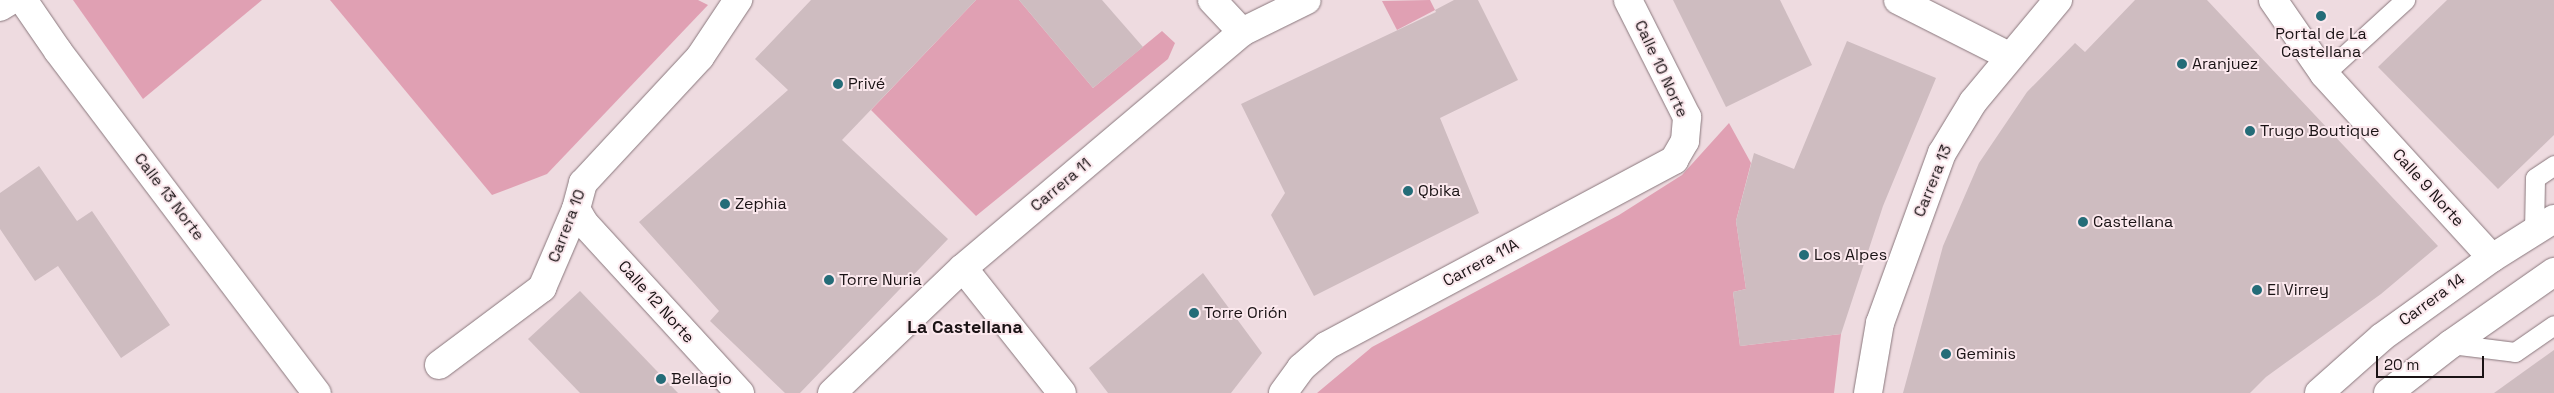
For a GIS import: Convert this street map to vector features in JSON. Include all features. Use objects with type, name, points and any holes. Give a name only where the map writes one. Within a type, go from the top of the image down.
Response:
[{"type":"street","points":[[0,8],[11,0]]},
{"type":"street","name":"Calle 13 Norte","points":[[23,0],[58,51],[317,393]]},
{"type":"street","name":"Carrera 10","points":[[439,365],[542,288],[576,209],[583,183],[700,57],[738,0]]},
{"type":"street","points":[[1212,0],[1242,32]]},
{"type":"street","name":"Carrera 11","points":[[832,393],[963,268],[1242,32],[1307,0]]},
{"type":"street","name":"Calle 10 Norte","points":[[1628,0],[1687,117],[1685,141]]},
{"type":"street","points":[[1898,0],[2009,56]]},
{"type":"street","name":"Carrera 13","points":[[1868,393],[1880,323],[1942,153],[1972,102],[2058,0]]},
{"type":"street","name":"Calle 9 Norte","points":[[2272,0],[2324,74],[2492,258]]},
{"type":"street","name":"Carrera 11A","points":[[1283,393],[1301,368],[1326,346],[1674,160],[1685,141]]},
{"type":"street","name":"Calle 12 Norte","points":[[576,209],[584,223],[740,393]]},
{"type":"street","name":"Carrera 14","points":[[2319,393],[2382,337],[2492,258],[2544,225]]},
{"type":"street","points":[[963,268],[1062,393]]},
{"type":"street","points":[[2388,393],[2451,344],[2554,272]]},
{"type":"lane","points":[[2324,74],[2405,0]]},
{"type":"lane","points":[[2544,225],[2535,178],[2554,164]]},
{"type":"lane","points":[[2451,344],[2514,352],[2554,325]]},
{"type":"shaded area","points":[[73,0],[262,0],[143,99]]},
{"type":"shaded area","points":[[330,0],[698,0],[708,5],[547,174],[492,195]]},
{"type":"shaded area","points":[[976,0],[1019,0],[1093,88],[1162,31],[1175,43],[1168,59],[976,216],[871,110]]},
{"type":"shaded area","points":[[1430,0],[1435,10],[1397,30],[1382,1]]},
{"type":"shaded area","points":[[1729,123],[1751,163],[1736,221],[1746,289],[1733,292],[1740,346],[1841,334],[1834,393],[1317,393],[1372,347],[1619,215],[1682,175]]},
{"type":"building","points":[[811,0],[976,0],[842,140],[948,239],[800,393],[785,393],[710,321],[719,311],[639,222],[788,90],[755,59]]},
{"type":"building","points":[[1019,0],[1102,0],[1143,47],[1093,88]]},
{"type":"building","points":[[1454,0],[1478,0],[1518,80],[1440,118],[1479,213],[1314,296],[1271,215],[1285,193],[1241,104],[1436,12],[1435,10]]},
{"type":"building","points":[[1673,0],[1780,0],[1812,65],[1726,107]]},
{"type":"building","points":[[2135,0],[2207,0],[2438,246],[2381,294],[2266,377],[2250,393],[1903,393],[1943,246],[1979,163],[2027,92],[2075,43],[2085,52]]},
{"type":"building","points":[[2447,0],[2554,0],[2554,135],[2498,189],[2378,67]]},
{"type":"building","name":"Los Alpes","points":[[1847,41],[1936,78],[1883,206],[1841,334],[1740,346],[1733,292],[1746,289],[1736,221],[1754,153],[1794,169]]},
{"type":"building","points":[[39,166],[77,221],[92,211],[170,325],[121,358],[58,266],[35,281],[0,229],[0,193]]},
{"type":"building","name":"Torre Orión","points":[[1203,273],[1262,353],[1231,393],[1108,393],[1089,368]]},
{"type":"building","points":[[580,291],[678,393],[580,393],[528,339]]},
{"type":"building","points":[[2554,350],[2554,393],[2494,393]]},
{"type":"place","name":"Portal de La Castellana","points":[[2321,16]]},
{"type":"place","name":"Aranjuez","points":[[2182,64]]},
{"type":"place","name":"Privé","points":[[838,84]]},
{"type":"place","name":"Trugo Boutique","points":[[2250,131]]},
{"type":"place","name":"Qbika","points":[[1408,191]]},
{"type":"place","name":"Zephia","points":[[725,204]]},
{"type":"place","name":"Castellana","points":[[2083,222]]},
{"type":"place","name":"Los Alpes","points":[[1804,255]]},
{"type":"place","name":"Torre Nuria","points":[[829,280]]},
{"type":"place","name":"El Virrey","points":[[2257,290]]},
{"type":"place","name":"Torre Orión","points":[[1194,313]]},
{"type":"place","name":"Geminis","points":[[1946,354]]},
{"type":"place","name":"Bellagio","points":[[661,379]]},
{"type":"district","name":"La Castellana","points":[[965,327]]}]
